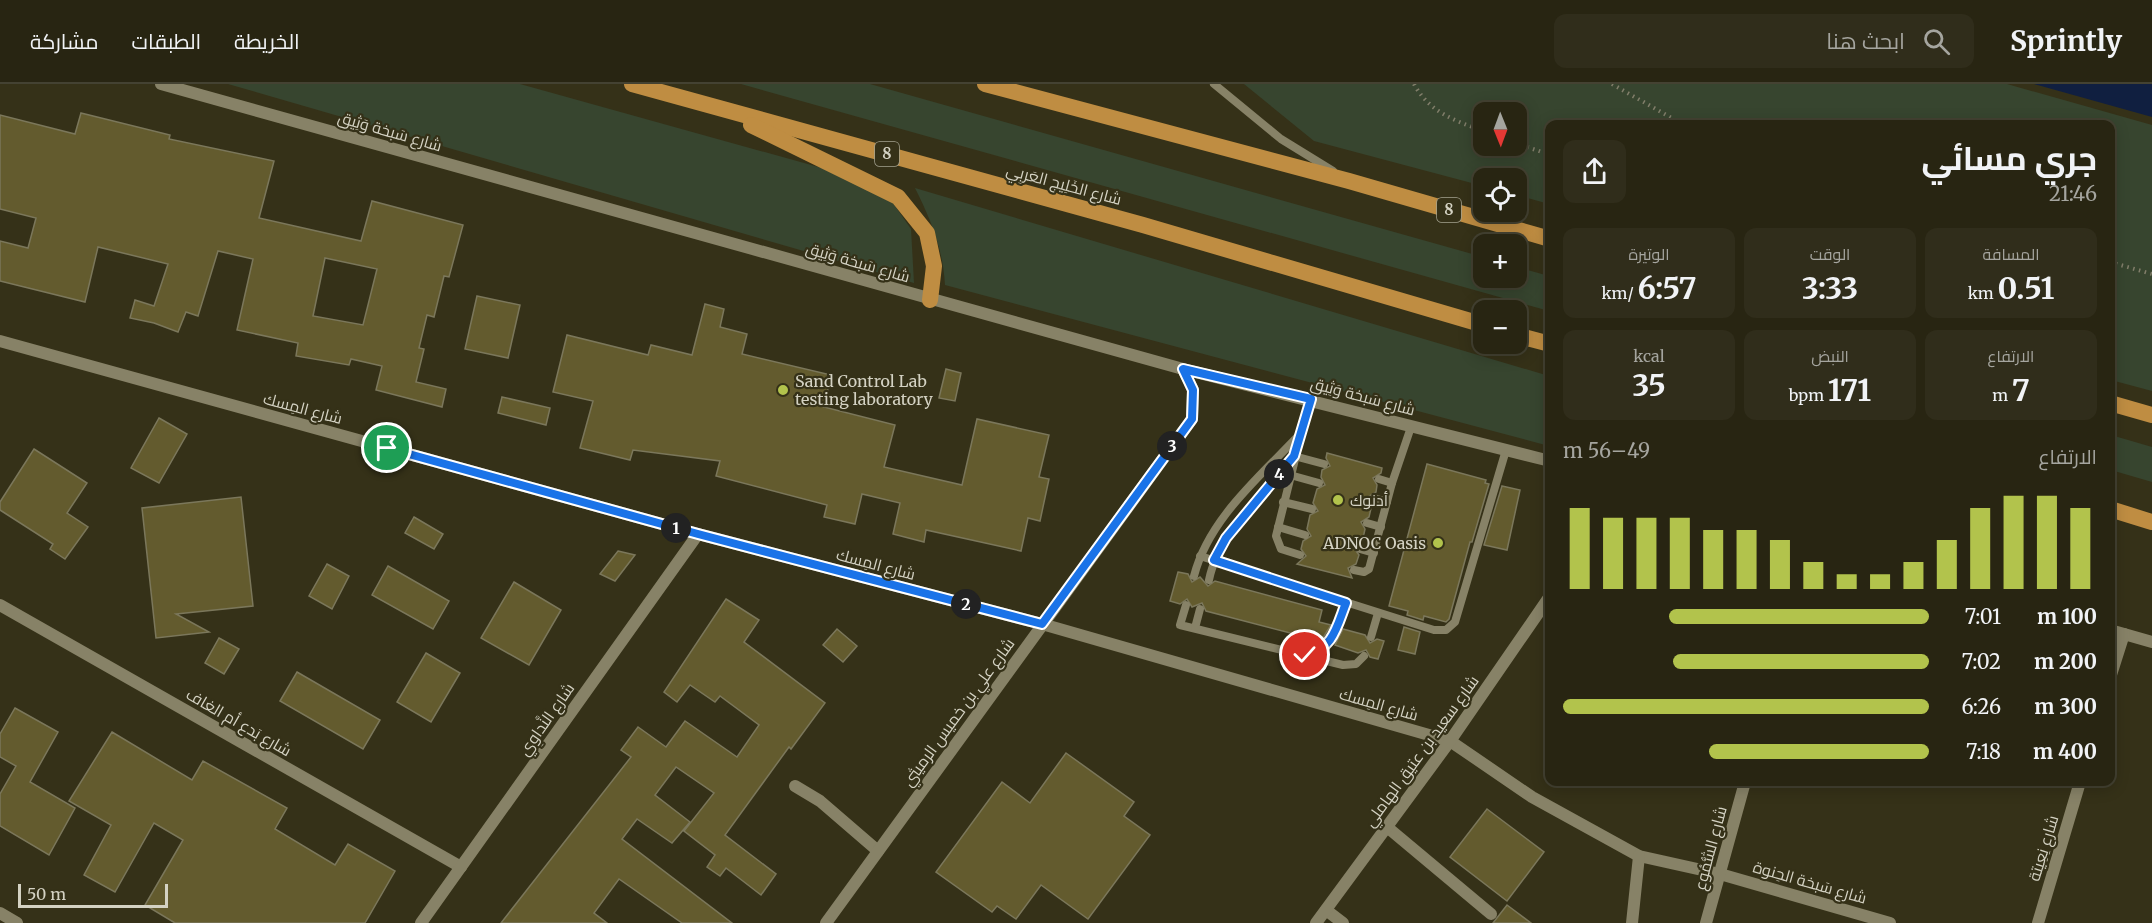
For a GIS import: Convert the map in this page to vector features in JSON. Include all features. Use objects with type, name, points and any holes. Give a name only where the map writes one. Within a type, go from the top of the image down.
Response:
[{"type":"highway","name":"شارع الخَلِيج العَربِي","points":[[632,84],[1143,225],[1473,322]]},
{"type":"highway","name":"8","points":[[985,84],[1349,181],[1545,238]]},
{"type":"highway","points":[[710,106],[898,197],[927,233],[934,266],[930,300]]},
{"type":"highway","points":[[1527,337],[1545,343]]},
{"type":"highway","points":[[2115,404],[2152,415]]},
{"type":"highway","points":[[2115,513],[2152,522]]},
{"type":"street","name":"شارع سَبخة وَثِيق","points":[[161,84],[1183,369],[1311,399],[1545,460]]},
{"type":"street","name":"شارع المِسك","points":[[0,341],[698,534],[1042,624],[1450,741],[1532,797],[1639,856],[1720,874]]},
{"type":"street","name":"شارع علي بن خميس الرميثي","points":[[826,923],[1192,419],[1193,390],[1183,369]]},
{"type":"street","points":[[1536,458],[1545,466]]},
{"type":"street","name":"شارع النَّداوِي","points":[[421,923],[698,534]]},
{"type":"street","name":"شارع سعيد بن عتيق الهاملي","points":[[1316,923],[1450,741],[1545,603]]},
{"type":"street","name":"شارع بَدع أم الغاف","points":[[0,605],[461,867]]},
{"type":"street","points":[[2115,631],[2152,642]]},
{"type":"street","points":[[2115,662],[2124,634]]},
{"type":"street","points":[[795,786],[820,801],[878,851]]},
{"type":"street","name":"شارع الشُّمُوع","points":[[1706,923],[1744,786]]},
{"type":"street","name":"شارع نِعِيتة","points":[[2038,923],[2079,786]]},
{"type":"street","points":[[1387,827],[1491,914]]},
{"type":"street","points":[[1632,923],[1639,856]]},
{"type":"street","name":"شارع سَبخة الحِنوة","points":[[1720,874],[1890,923]]},
{"type":"street","points":[[1326,910],[1343,923]]},
{"type":"street","points":[[0,913],[17,923]]},
{"type":"lane","points":[[1214,84],[1281,139],[1349,181]]},
{"type":"lane","points":[[1300,555],[1277,546],[1278,527],[1294,456],[1311,399]]},
{"type":"lane","points":[[1354,570],[1364,572],[1369,569],[1392,483],[1412,426]]},
{"type":"lane","points":[[1194,576],[1200,556],[1221,519],[1300,434]]},
{"type":"lane","points":[[1200,556],[1434,630],[1451,627],[1506,450]]},
{"type":"lane","points":[[1294,456],[1324,464]]},
{"type":"lane","points":[[1209,580],[1214,560],[1226,538],[1294,456]]},
{"type":"lane","points":[[1290,475],[1319,483]]},
{"type":"lane","points":[[1379,480],[1392,483]]},
{"type":"lane","points":[[1374,498],[1387,502]]},
{"type":"lane","points":[[1283,502],[1312,509]]},
{"type":"lane","points":[[1367,523],[1381,527]]},
{"type":"lane","points":[[1278,527],[1305,535]]},
{"type":"lane","points":[[1360,549],[1374,553]]},
{"type":"lane","points":[[1305,655],[1321,651],[1327,646],[1346,603]]},
{"type":"lane","points":[[1186,605],[1180,625],[1349,666],[1361,661],[1364,656]]},
{"type":"lane","points":[[1195,628],[1200,609]]},
{"type":"lane","points":[[1371,637],[1378,613]]},
{"type":"path","points":[[1414,84],[1420,96],[1446,118],[1473,127]]},
{"type":"path","points":[[1612,84],[1675,120]]},
{"type":"path","points":[[1527,147],[1545,153]]},
{"type":"path","points":[[2115,263],[2152,274]]},
{"type":"green space","points":[[228,84],[520,84],[847,175],[893,203],[911,229],[914,283]]},
{"type":"green space","points":[[741,84],[870,84],[1473,254],[1473,288],[1527,288],[1527,270],[1545,275],[1545,310],[1527,305],[1527,300],[1510,300]]},
{"type":"green space","points":[[1244,84],[2007,84],[2152,125],[2152,391],[2115,381],[2115,120],[1545,120],[1545,203],[1527,198],[1527,168],[1473,168],[1473,183],[1314,141]]},
{"type":"green space","points":[[915,188],[1545,375],[1545,445],[945,285],[942,259],[935,235]]},
{"type":"green space","points":[[2115,436],[2152,447],[2152,482],[2115,471]]},
{"type":"water","points":[[2034,84],[2152,84],[2152,117]]},
{"type":"building","points":[[81,113],[170,135],[169,139],[274,161],[259,218],[361,241],[372,201],[463,225],[449,277],[444,276],[434,317],[427,315],[419,348],[424,349],[416,382],[446,389],[442,407],[376,390],[382,366],[351,359],[349,365],[296,356],[298,343],[237,330],[253,259],[218,251],[198,316],[186,312],[178,332],[154,323],[130,318],[135,300],[154,306],[168,264],[98,247],[85,302],[0,281],[0,241],[28,248],[36,218],[0,209],[0,115],[75,134]],"holes":[[[325,258],[377,269],[363,325],[313,316]]]},
{"type":"building","points":[[477,296],[520,305],[508,358],[465,349]]},
{"type":"building","points":[[705,304],[724,309],[720,327],[747,334],[742,354],[831,375],[824,407],[895,425],[884,467],[962,485],[977,419],[1049,435],[1039,477],[1049,479],[1040,521],[1028,518],[1021,551],[926,530],[924,542],[893,534],[900,503],[862,494],[855,524],[824,517],[827,505],[716,476],[720,461],[633,450],[630,460],[580,448],[593,401],[553,392],[567,335],[648,355],[651,345],[692,355]]},
{"type":"building","points":[[946,369],[961,373],[955,401],[939,398]]},
{"type":"building","points":[[502,397],[550,408],[546,425],[498,413]]},
{"type":"building","points":[[159,418],[187,434],[159,483],[131,468]]},
{"type":"building","points":[[34,449],[87,483],[67,513],[88,527],[65,559],[50,549],[53,544],[0,510],[0,502]]},
{"type":"building","points":[[1327,453],[1382,468],[1381,473],[1373,478],[1377,485],[1376,492],[1368,497],[1372,504],[1369,517],[1361,522],[1365,529],[1362,543],[1354,548],[1359,555],[1356,564],[1348,568],[1352,578],[1297,564],[1306,556],[1301,549],[1303,541],[1311,536],[1307,529],[1310,515],[1318,511],[1313,503],[1317,489],[1325,485],[1321,477],[1322,470],[1330,466],[1326,458]]},
{"type":"building","name":"ADNOC Oasis","points":[[1427,464],[1486,480],[1485,483],[1489,484],[1449,619],[1446,622],[1424,616],[1423,620],[1407,615],[1408,611],[1389,606]]},
{"type":"building","points":[[1502,486],[1520,490],[1507,550],[1484,545]]},
{"type":"building","points":[[241,497],[253,606],[176,614],[209,632],[156,638],[142,508]]},
{"type":"building","points":[[414,517],[443,534],[434,549],[405,533]]},
{"type":"building","points":[[618,551],[635,555],[615,581],[600,574]]},
{"type":"building","points":[[327,564],[349,576],[332,609],[309,596]]},
{"type":"building","points":[[388,566],[449,601],[433,629],[372,595]]},
{"type":"building","points":[[1178,572],[1188,574],[1192,582],[1200,577],[1208,586],[1215,581],[1322,610],[1319,622],[1331,625],[1321,641],[1206,611],[1202,603],[1192,607],[1187,599],[1180,604],[1170,601]]},
{"type":"building","points":[[514,582],[561,610],[529,665],[481,638]]},
{"type":"building","points":[[726,599],[759,620],[744,642],[825,703],[791,749],[789,747],[725,835],[776,874],[761,895],[726,868],[720,876],[707,867],[715,855],[684,831],[714,793],[676,767],[655,795],[690,822],[672,843],[637,819],[622,839],[732,923],[682,923],[619,879],[594,913],[607,923],[501,923],[631,757],[621,750],[638,727],[666,747],[685,721],[737,757],[759,725],[720,696],[715,702],[690,685],[677,702],[664,692]]},
{"type":"building","points":[[1404,627],[1420,632],[1415,654],[1398,650]]},
{"type":"building","points":[[837,629],[857,646],[843,662],[823,645]]},
{"type":"building","points":[[1343,629],[1365,635],[1370,643],[1377,639],[1384,641],[1378,659],[1370,657],[1366,650],[1358,653],[1335,645]]},
{"type":"building","points":[[219,638],[239,649],[224,674],[205,663]]},
{"type":"building","points":[[426,653],[460,673],[431,722],[397,702]]},
{"type":"building","points":[[297,672],[380,720],[363,749],[280,701]]},
{"type":"building","points":[[15,708],[58,732],[30,782],[75,808],[49,855],[0,826],[0,794],[16,766],[0,757],[0,734]]},
{"type":"building","points":[[112,732],[192,780],[203,761],[287,808],[275,829],[335,865],[348,844],[395,871],[365,923],[175,923],[145,905],[183,840],[154,823],[115,892],[84,875],[111,825],[69,801]]},
{"type":"building","points":[[1066,753],[1134,802],[1124,816],[1150,835],[1088,919],[1041,885],[1016,919],[997,906],[992,912],[936,872],[1002,782],[1030,803]]},
{"type":"building","points":[[1487,809],[1544,852],[1507,901],[1450,857]]},
{"type":"building","points":[[1507,905],[1531,923],[1493,923]]},
{"type":"place","name":"Sand Control Lab testing laboratory","points":[[783,390]]},
{"type":"place","name":"أدنوك","points":[[1338,500]]},
{"type":"place","name":"ADNOC Oasis","points":[[1438,543]]},
{"type":"route","points":[[387,448],[698,534],[1042,624],[1192,419],[1193,390],[1183,369],[1311,399],[1294,456],[1226,538],[1214,560],[1346,603],[1327,646],[1321,651],[1305,655]]}]
